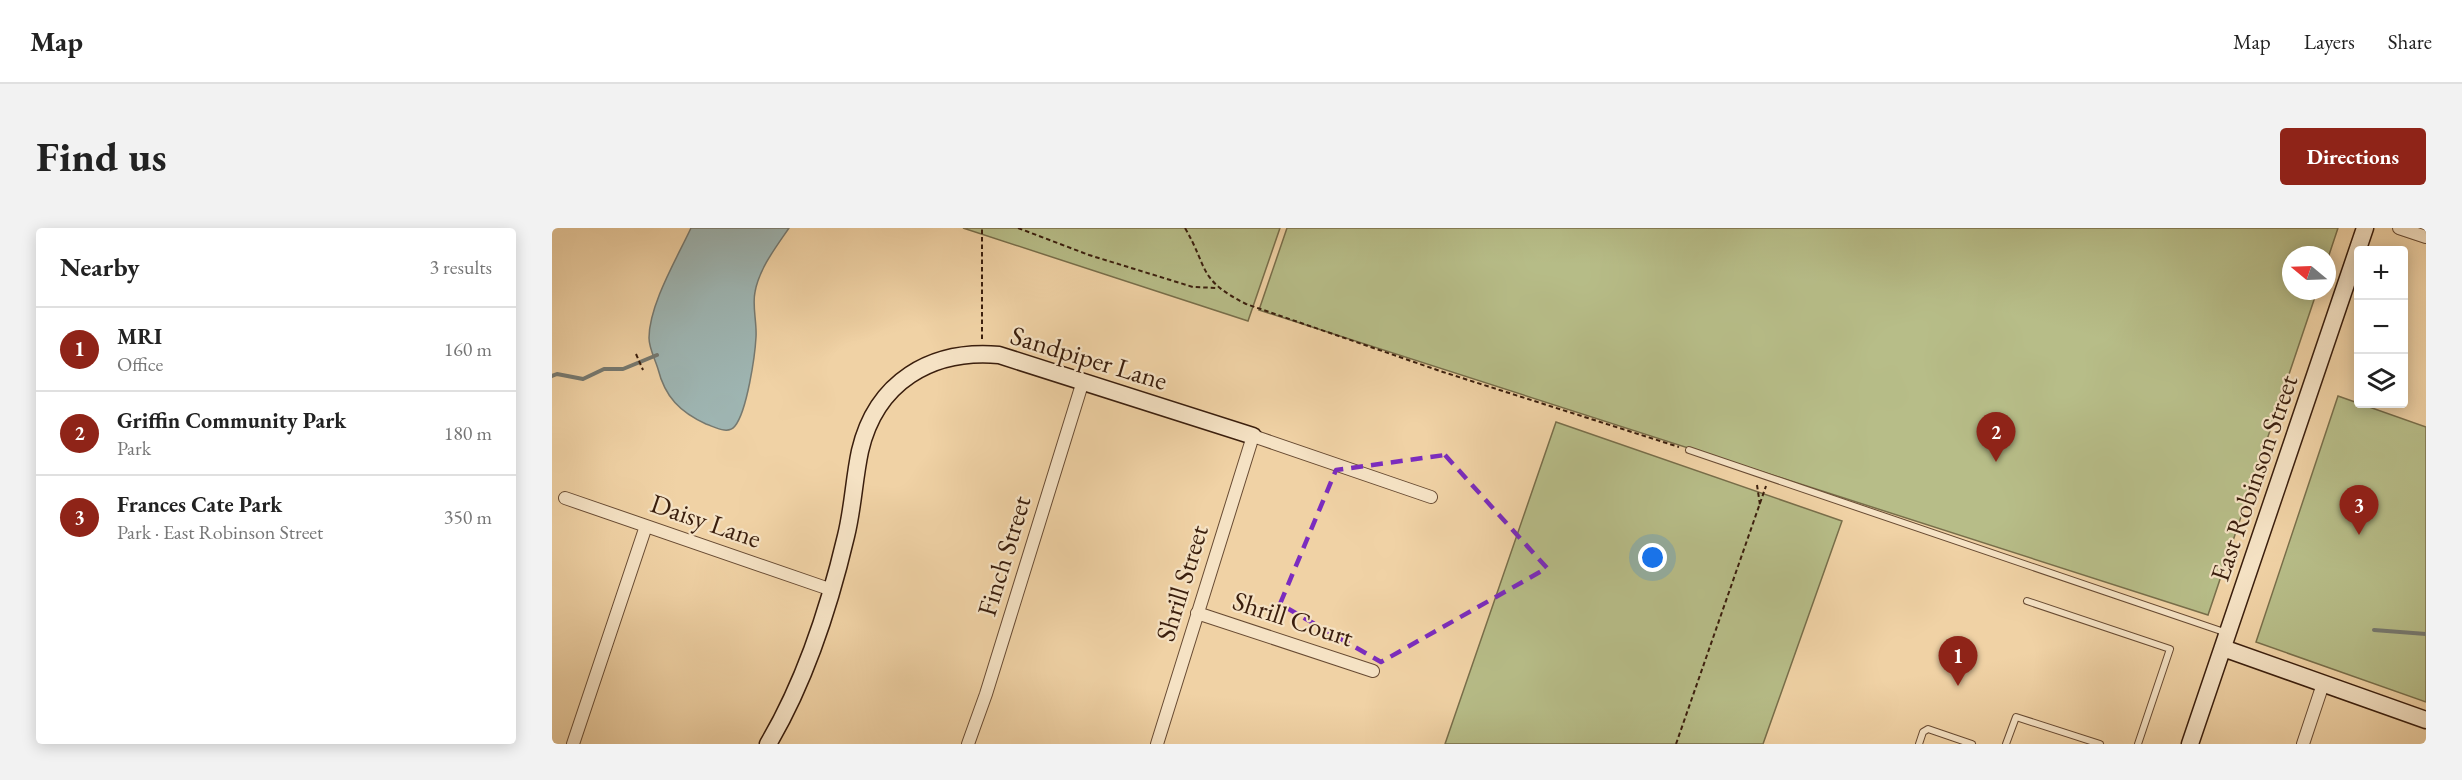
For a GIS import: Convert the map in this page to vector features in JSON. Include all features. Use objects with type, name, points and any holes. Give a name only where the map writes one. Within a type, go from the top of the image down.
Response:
[{"type":"street","points":[[2399,228],[2426,237]]},
{"type":"street","name":"East Robinson Street","points":[[2190,744],[2361,229]]},
{"type":"street","name":"Sandpiper Lane","points":[[768,744],[806,668],[832,590],[846,535],[860,450],[873,416],[896,386],[925,366],[944,358],[982,354],[1016,359],[1431,497]]},
{"type":"street","name":"Finch Street","points":[[968,744],[986,694],[1083,381]]},
{"type":"street","name":"Shrill Street","points":[[1157,744],[1252,436]]},
{"type":"street","name":"Daisy Lane","points":[[565,498],[832,590]]},
{"type":"street","points":[[573,744],[646,526]]},
{"type":"street","name":"Shrill Court","points":[[1197,613],[1373,671]]},
{"type":"street","points":[[2226,641],[2323,684],[2426,720]]},
{"type":"street","points":[[2303,744],[2323,684]]},
{"type":"lane","points":[[1689,450],[2226,641]]},
{"type":"lane","points":[[2027,601],[2170,649],[2138,744]]},
{"type":"lane","points":[[2006,744],[2016,717],[2100,744]]},
{"type":"lane","points":[[1919,744],[1923,732],[1928,729],[1972,744]]},
{"type":"path","points":[[982,228],[982,354]]},
{"type":"path","points":[[1018,228],[1089,255],[1193,287],[1217,288]]},
{"type":"path","points":[[1185,228],[1203,272],[1217,288],[1259,310],[1689,450]]},
{"type":"path","points":[[636,354],[643,370]]},
{"type":"path","points":[[1758,474],[1757,497],[1760,505]]},
{"type":"path","points":[[1676,744],[1769,478]]},
{"type":"highlighted area","points":[[1445,455],[1547,568],[1381,662],[1280,604],[1336,470]]},
{"type":"green space","points":[[963,228],[1280,228],[1248,321]]},
{"type":"green space","points":[[1287,228],[2338,228],[2332,246],[2282,246],[2282,300],[2314,300],[2208,615],[1259,310]]},
{"type":"green space","points":[[2338,396],[2354,402],[2354,408],[2372,408],[2426,427],[2426,702],[2256,642]]},
{"type":"green space","points":[[1556,422],[1842,521],[1763,744],[1445,744]]},
{"type":"water","points":[[691,228],[789,228],[769,258],[757,283],[754,303],[756,337],[750,383],[739,419],[729,430],[706,424],[681,409],[665,388],[650,346],[650,325],[654,311]]},
{"type":"waterway","points":[[552,376],[557,374],[583,379],[604,369],[623,369],[657,355]]},
{"type":"waterway","points":[[2374,630],[2426,634]]},
{"type":"place","name":"Griffin Community Park","points":[[1996,462]]},
{"type":"place","name":"Frances Cate Park","points":[[2359,535]]},
{"type":"place","name":"MRI","points":[[1958,686]]}]
